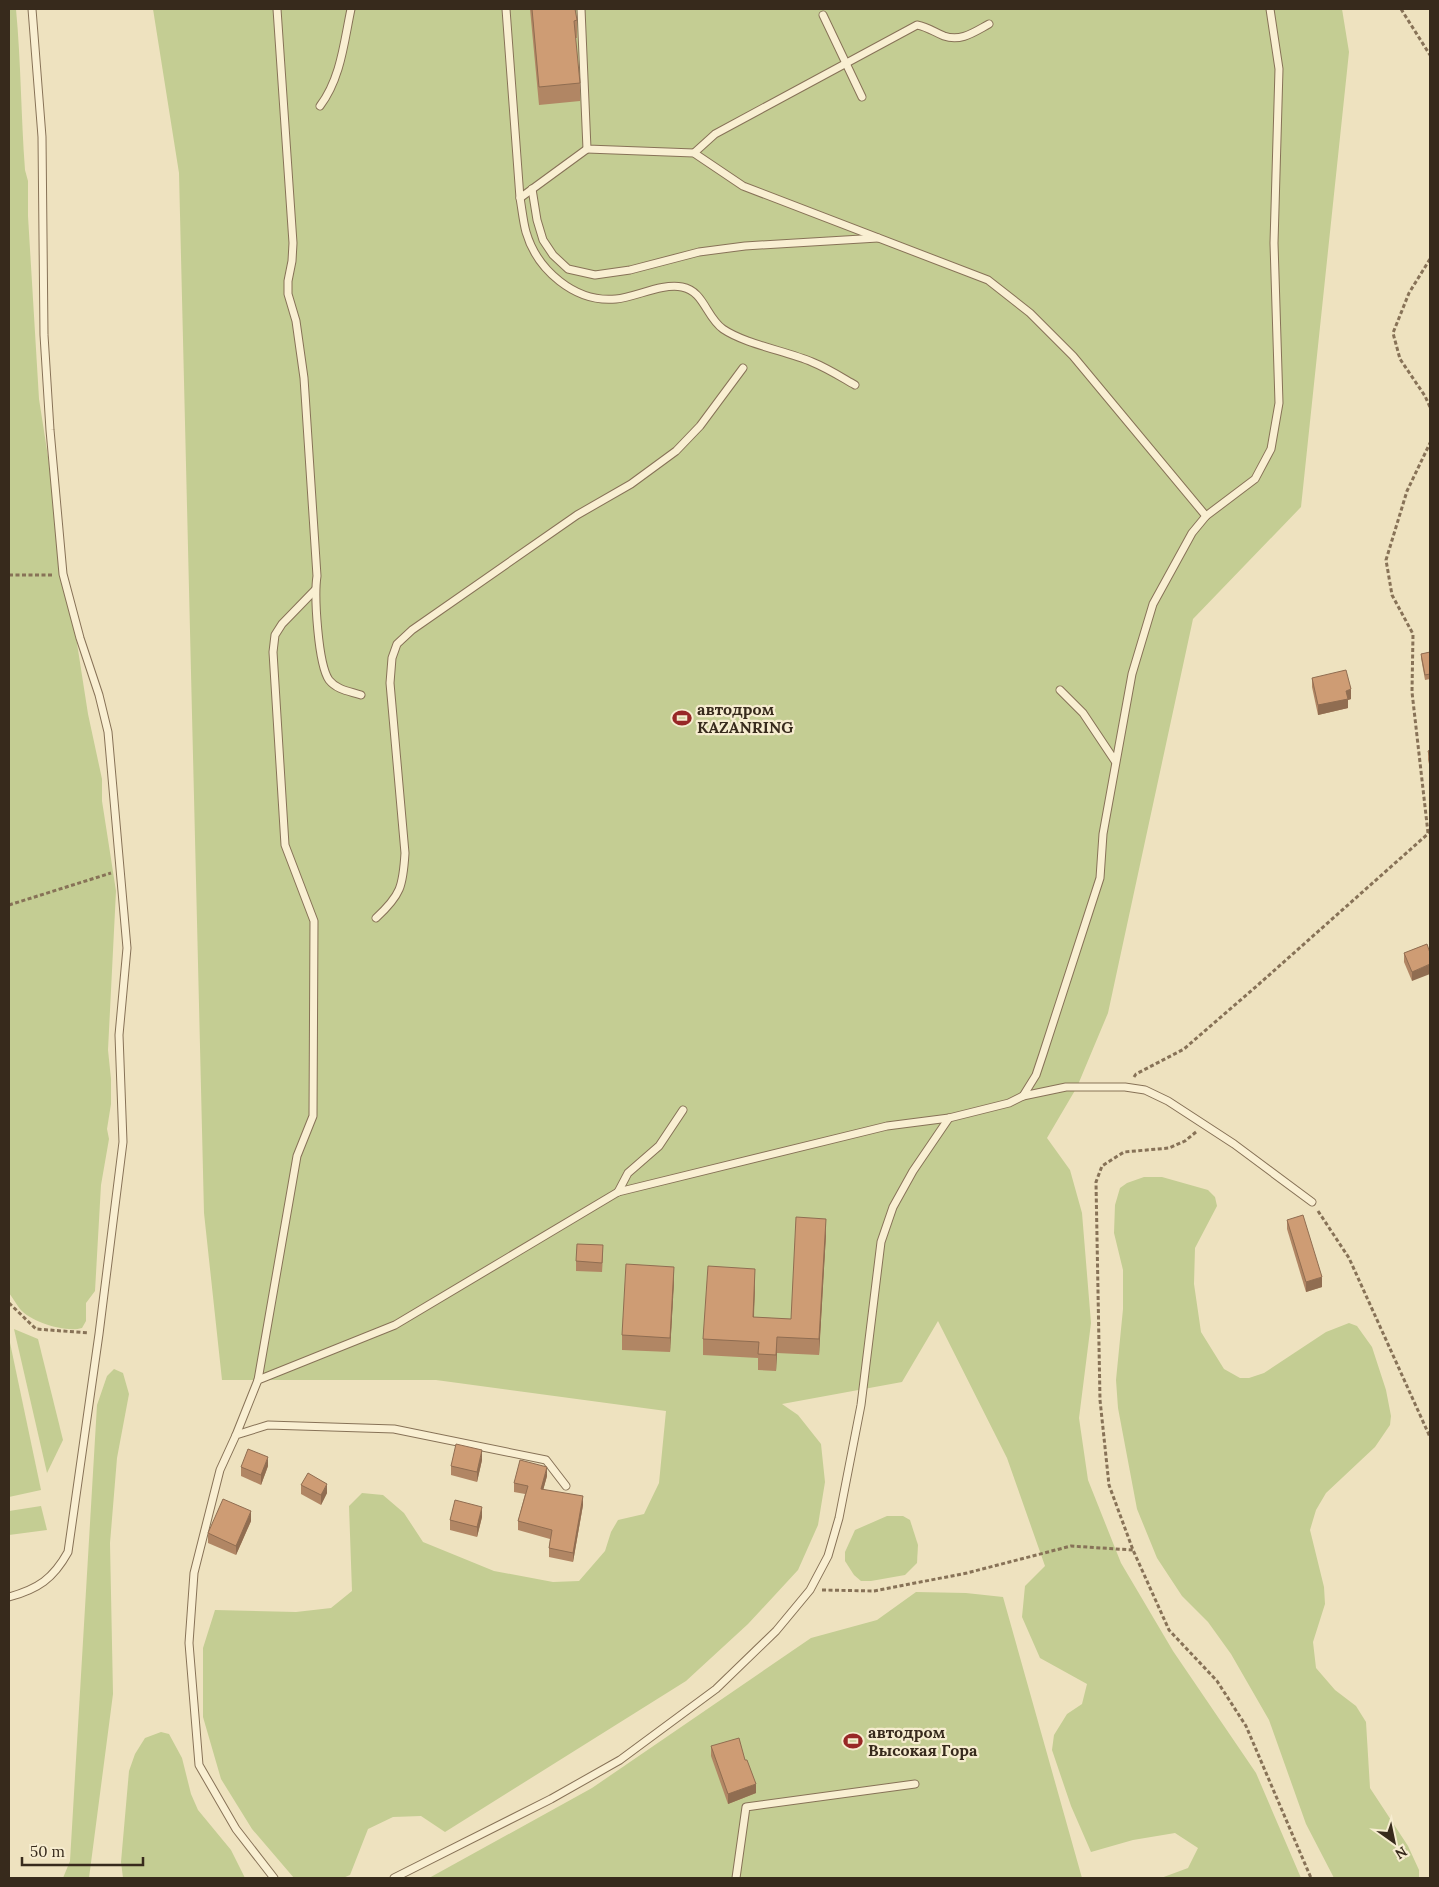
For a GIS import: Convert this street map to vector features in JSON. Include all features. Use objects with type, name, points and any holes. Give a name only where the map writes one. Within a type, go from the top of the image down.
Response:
[{"type":"lane","points":[[9,1597],[29,1592],[46,1580],[58,1570],[68,1552],[99,1334],[123,1142],[119,1034],[127,948],[108,732],[63,574],[45,344],[42,137],[32,9]]},
{"type":"lane","points":[[277,9],[293,243],[288,294],[300,345],[304,378],[317,576],[315,590],[325,672],[330,681],[338,688],[360,694]]},
{"type":"lane","points":[[320,106],[330,92],[336,76],[352,9]]},
{"type":"lane","points":[[506,9],[520,198],[526,234],[532,247],[551,273],[562,284],[575,292],[600,300],[638,295],[669,286],[682,286],[697,295],[716,323],[723,329],[736,336],[812,362],[855,385]]},
{"type":"lane","points":[[581,9],[587,149]]},
{"type":"lane","points":[[1023,1096],[1036,1075],[1100,878],[1103,834],[1115,761],[1132,674],[1153,604],[1192,533],[1206,516],[1256,479],[1270,450],[1279,403],[1274,243],[1279,69],[1270,9]]},
{"type":"lane","points":[[823,15],[862,97]]},
{"type":"lane","points":[[694,152],[715,134],[917,25],[928,27],[944,36],[959,39],[989,24]]},
{"type":"lane","points":[[520,198],[587,149],[694,152],[743,186],[988,280],[1030,312],[1073,356],[1206,516]]},
{"type":"lane","points":[[532,190],[537,220],[543,240],[553,255],[568,269],[595,275],[630,270],[699,252],[745,246],[881,238]]},
{"type":"lane","points":[[376,918],[391,904],[399,891],[405,853],[390,683],[392,658],[397,644],[412,630],[577,515],[631,484],[676,451],[700,426],[743,368]]},
{"type":"lane","points":[[274,1878],[236,1829],[199,1765],[189,1644],[194,1572],[220,1470],[258,1380],[297,1156],[313,1116],[314,921],[285,845],[274,652],[275,635],[282,624],[315,590]]},
{"type":"lane","points":[[1060,690],[1083,713],[1115,761]]},
{"type":"lane","points":[[258,1380],[395,1325],[618,1192],[887,1126],[949,1118],[1009,1103],[1023,1096],[1066,1088],[1125,1087],[1145,1090],[1168,1101],[1206,1125],[1312,1202]]},
{"type":"lane","points":[[618,1192],[628,1174],[659,1146],[683,1110]]},
{"type":"lane","points":[[394,1878],[551,1799],[620,1760],[716,1689],[776,1631],[810,1590],[828,1556],[839,1518],[862,1405],[881,1242],[893,1207],[913,1171],[949,1118]]},
{"type":"lane","points":[[236,1435],[268,1425],[394,1429],[546,1460],[566,1486]]},
{"type":"lane","points":[[736,1878],[746,1806],[915,1784]]},
{"type":"path","points":[[1401,9],[1430,55]]},
{"type":"path","points":[[1430,259],[1409,293],[1393,333],[1400,359],[1430,407]]},
{"type":"path","points":[[1125,1087],[1136,1074],[1184,1049],[1429,832],[1412,692],[1413,634],[1392,595],[1386,560],[1407,491],[1430,444]]},
{"type":"path","points":[[9,575],[63,574]]},
{"type":"path","points":[[9,905],[120,870]]},
{"type":"path","points":[[1206,1125],[1185,1141],[1169,1148],[1124,1152],[1102,1166],[1096,1182],[1100,1400],[1109,1485],[1133,1550],[1169,1630],[1217,1681],[1246,1726],[1311,1878]]},
{"type":"path","points":[[1312,1202],[1349,1258],[1430,1437]]},
{"type":"path","points":[[9,1304],[36,1329],[99,1334]]},
{"type":"path","points":[[810,1590],[874,1591],[967,1573],[1071,1546],[1133,1550]]},
{"type":"green space","points":[[9,9],[16,9],[18,29],[39,399],[88,714],[102,779],[102,801],[116,891],[108,1050],[111,1104],[107,1129],[109,1139],[101,1185],[95,1291],[86,1303],[86,1321],[82,1328],[75,1329],[58,1328],[32,1318],[20,1309],[9,1293]]},
{"type":"green space","name":"автодром KAZANRING","points":[[153,9],[1342,9],[1349,52],[1301,507],[1193,619],[1108,1013],[1077,1087],[1047,1138],[1070,1170],[1082,1213],[1091,1323],[1079,1418],[1088,1480],[1121,1563],[1173,1651],[1256,1773],[1301,1878],[1161,1878],[1188,1868],[1198,1848],[1175,1833],[1133,1840],[1091,1852],[1071,1806],[1052,1750],[1054,1735],[1067,1714],[1082,1704],[1087,1684],[1040,1658],[1022,1617],[1025,1586],[1045,1566],[1007,1458],[938,1321],[902,1382],[782,1404],[798,1415],[821,1444],[825,1482],[818,1525],[798,1570],[748,1624],[686,1681],[445,1832],[421,1816],[393,1817],[368,1829],[350,1875],[343,1878],[294,1878],[252,1829],[221,1779],[203,1717],[203,1648],[215,1610],[296,1612],[331,1608],[352,1591],[349,1506],[362,1493],[383,1495],[404,1513],[423,1542],[494,1571],[553,1582],[579,1581],[605,1551],[611,1532],[618,1520],[644,1514],[659,1483],[666,1411],[436,1380],[222,1380],[204,1213],[179,173]]},
{"type":"green space","points":[[1144,1177],[1162,1177],[1208,1190],[1215,1197],[1217,1206],[1195,1248],[1194,1284],[1201,1332],[1224,1369],[1240,1378],[1249,1378],[1264,1373],[1326,1332],[1349,1323],[1357,1326],[1372,1347],[1386,1390],[1391,1416],[1390,1425],[1375,1447],[1326,1493],[1316,1510],[1310,1530],[1324,1587],[1325,1604],[1313,1642],[1316,1668],[1335,1690],[1356,1706],[1366,1722],[1370,1788],[1408,1846],[1419,1870],[1419,1878],[1334,1878],[1306,1824],[1269,1720],[1231,1654],[1208,1622],[1182,1596],[1157,1558],[1137,1509],[1118,1408],[1116,1380],[1123,1309],[1123,1270],[1114,1233],[1115,1205],[1120,1188],[1127,1183]]},
{"type":"green space","points":[[14,1329],[38,1339],[63,1440],[47,1473]]},
{"type":"green space","points":[[9,1338],[41,1490],[9,1497]]},
{"type":"green space","points":[[114,1369],[123,1373],[129,1394],[117,1458],[110,1543],[113,1694],[89,1878],[63,1878],[70,1861],[97,1405],[107,1376]]},
{"type":"green space","points":[[41,1506],[47,1530],[9,1535],[9,1511]]},
{"type":"green space","points":[[887,1516],[903,1516],[910,1520],[918,1545],[917,1563],[905,1575],[861,1581],[854,1575],[845,1561],[845,1552],[855,1530]]},
{"type":"green space","name":"автодром Высокая Гора","points":[[916,1592],[966,1593],[1003,1597],[1082,1878],[429,1878],[592,1788],[811,1638],[877,1620]]},
{"type":"green space","points":[[161,1732],[169,1734],[182,1758],[191,1794],[198,1810],[231,1850],[245,1878],[123,1878],[121,1862],[129,1771],[135,1754],[145,1738]]},
{"type":"building","points":[[532,9],[575,9],[577,20],[574,21],[580,83],[539,87]]},
{"type":"building","points":[[1430,652],[1430,674],[1425,675],[1421,654]]},
{"type":"building","points":[[1346,670],[1351,689],[1346,691],[1348,699],[1318,705],[1312,678]]},
{"type":"building","points":[[1427,944],[1430,953],[1430,964],[1412,972],[1404,953]]},
{"type":"building","points":[[1303,1215],[1322,1277],[1306,1282],[1287,1220]]},
{"type":"building","points":[[796,1217],[826,1219],[819,1339],[777,1337],[776,1355],[758,1354],[759,1342],[703,1339],[708,1266],[755,1269],[753,1317],[791,1319]]},
{"type":"building","points":[[577,1244],[603,1245],[602,1263],[576,1261]]},
{"type":"building","points":[[626,1264],[674,1267],[670,1338],[622,1335]]},
{"type":"building","points":[[456,1444],[482,1450],[477,1472],[451,1466]]},
{"type":"building","points":[[248,1449],[268,1457],[261,1475],[241,1467]]},
{"type":"building","points":[[520,1460],[547,1467],[541,1489],[583,1496],[573,1553],[549,1548],[552,1530],[518,1521],[528,1486],[514,1483]]},
{"type":"building","points":[[308,1473],[327,1484],[321,1495],[301,1485]]},
{"type":"building","points":[[223,1499],[251,1511],[236,1546],[208,1533]]},
{"type":"building","points":[[455,1500],[482,1507],[477,1527],[450,1520]]},
{"type":"building","points":[[739,1738],[745,1760],[747,1760],[756,1784],[728,1794],[711,1746]]},
{"type":"place","name":"автодром KAZANRING","points":[[682,718]]},
{"type":"place","name":"автодром Высокая Гора","points":[[853,1741]]}]
